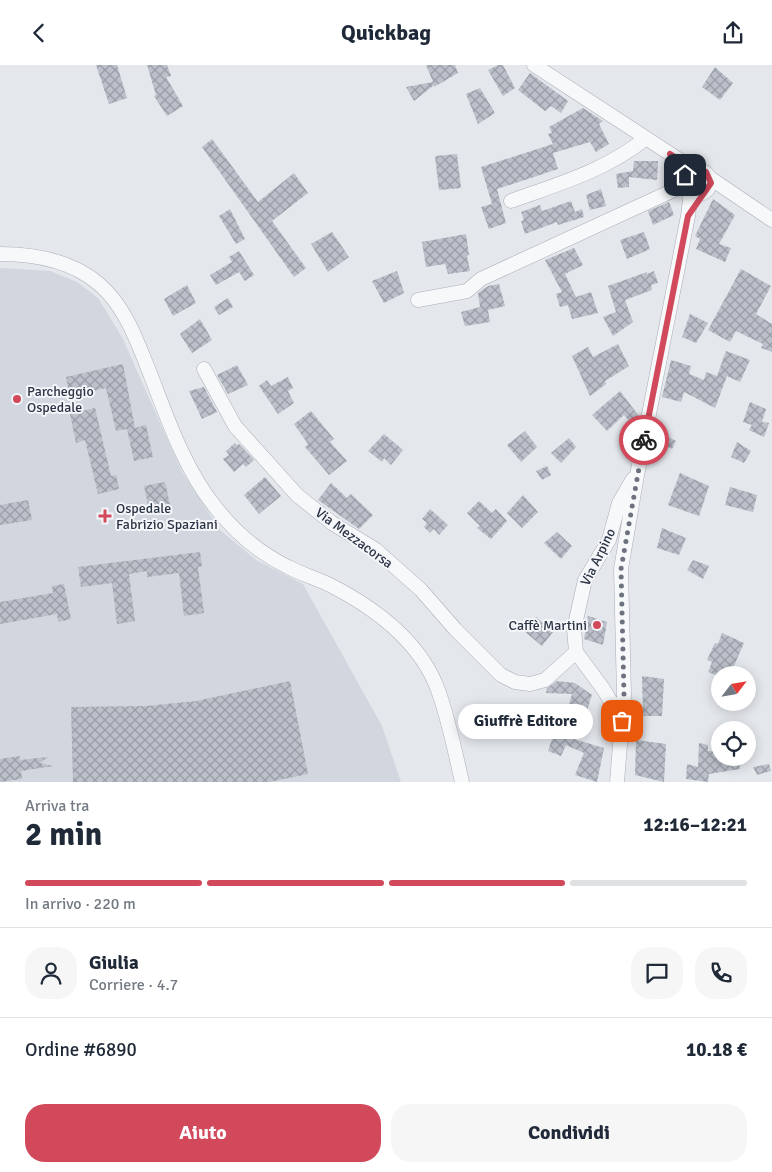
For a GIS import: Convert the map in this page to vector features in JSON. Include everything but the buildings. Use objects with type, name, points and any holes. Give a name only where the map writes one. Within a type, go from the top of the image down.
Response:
[{"type":"street","points":[[534,65],[670,154],[689,180],[696,194],[708,186]]},
{"type":"street","points":[[511,201],[593,170],[630,152],[646,138]]},
{"type":"street","points":[[418,301],[467,291],[481,279],[706,172],[708,186],[688,216]]},
{"type":"street","points":[[617,782],[624,695],[621,569],[637,475],[688,216],[690,200],[689,180]]},
{"type":"street","points":[[708,186],[732,194],[772,220]]},
{"type":"street","points":[[0,254],[25,254],[51,259],[76,269],[99,285],[120,310],[136,338],[183,452],[199,484],[220,513],[255,548],[287,567],[330,585],[371,610],[414,646],[427,666],[438,690],[462,782]]},
{"type":"street","name":"Via Mezzacorsa","points":[[204,369],[235,426],[297,495],[332,523],[376,550],[421,591],[455,629],[501,675],[515,683],[530,684],[545,680],[576,652]]},
{"type":"street","name":"Via Arpino","points":[[576,652],[574,629],[585,580],[609,540],[619,503],[628,485],[637,475]]},
{"type":"street","points":[[576,652],[604,690],[622,721]]},
{"type":"shaded area","name":"Ospedale Fabrizio Spaziani","points":[[0,268],[50,271],[77,282],[98,298],[122,337],[182,472],[220,530],[256,560],[303,584],[382,726],[401,782],[0,782]]},
{"type":"way so far","points":[[622,721],[624,695],[621,569],[644,440]]},
{"type":"place","name":"Parcheggio Ospedale","points":[[17,399]]},
{"type":"place","name":"Ospedale Fabrizio Spaziani","points":[[105,516]]},
{"type":"place","name":"Caffè Martini","points":[[597,625]]},
{"type":"place","name":"Giuffrè Editore","points":[[622,721]]},
{"type":"route","points":[[644,440],[688,216],[698,199],[710,187],[711,183],[706,172],[698,169],[694,170],[670,154],[685,175]]}]
